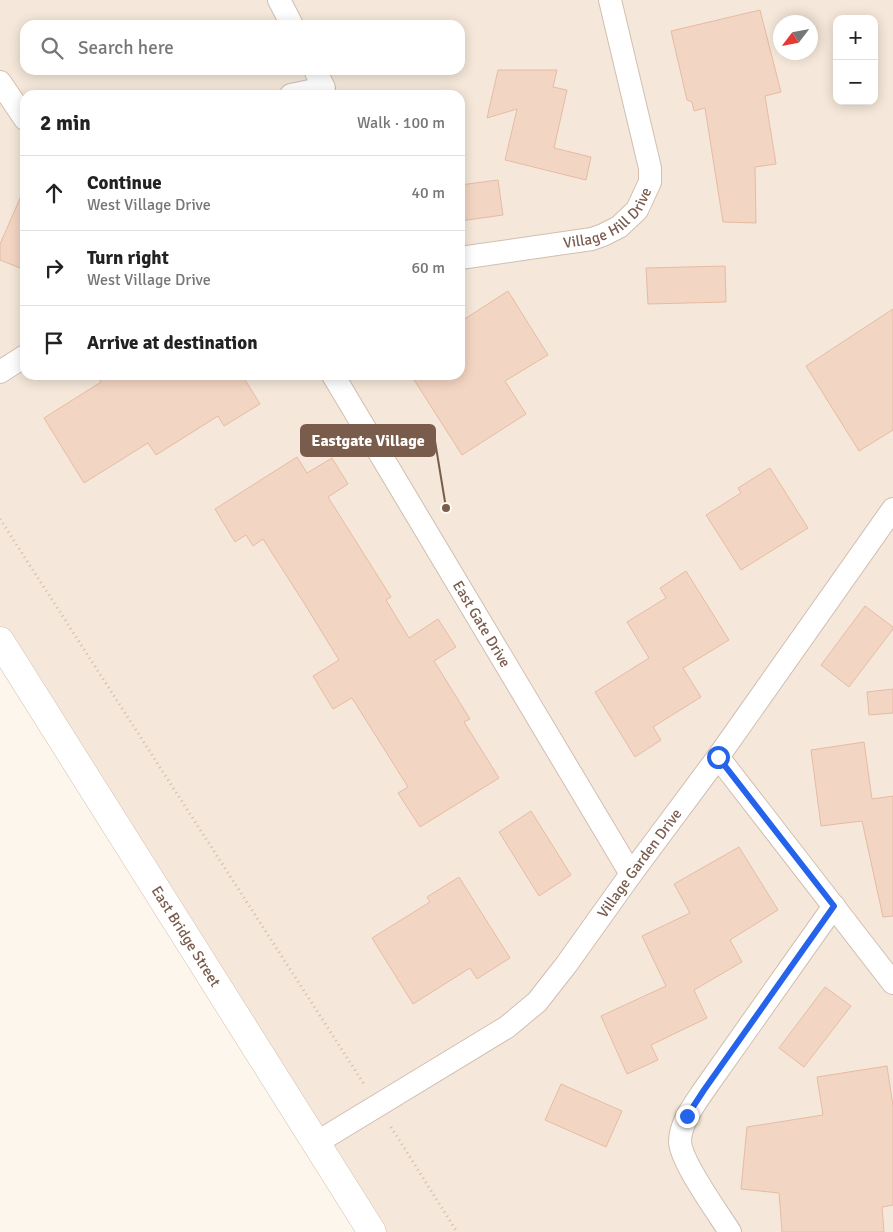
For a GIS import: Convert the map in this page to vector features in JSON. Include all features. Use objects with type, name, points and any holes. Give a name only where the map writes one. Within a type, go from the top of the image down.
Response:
[{"type":"main road","name":"East Bridge Street","points":[[0,641],[372,1232]]},
{"type":"street","points":[[279,0],[289,20]]},
{"type":"street","name":"Village Hill Drive","points":[[465,257],[592,239],[619,227],[637,210],[650,182],[650,168],[610,0]]},
{"type":"street","points":[[0,82],[20,111]]},
{"type":"street","points":[[306,90],[322,85]]},
{"type":"street","points":[[0,372],[20,359]]},
{"type":"street","name":"East Gate Drive","points":[[336,380],[630,874]]},
{"type":"street","name":"Village Garden Drive","points":[[316,1143],[507,1027],[537,1002],[889,525]]},
{"type":"street","points":[[718,757],[893,983]]},
{"type":"street","points":[[730,1232],[684,1158],[680,1142],[682,1131],[687,1116],[704,1090],[834,906]]},
{"type":"path","points":[[0,519],[378,1105],[457,1232]]},
{"type":"shaded area","points":[[0,0],[893,0],[893,1232],[372,1232],[0,641]]},
{"type":"building","points":[[760,10],[781,92],[765,96],[776,164],[755,167],[756,223],[723,222],[705,108],[694,111],[692,102],[687,100],[671,31]]},
{"type":"building","points":[[498,70],[557,70],[553,87],[567,90],[554,148],[591,157],[586,180],[505,160],[517,109],[487,118]]},
{"type":"building","points":[[498,180],[503,215],[465,220],[465,184]]},
{"type":"building","points":[[20,198],[20,268],[0,260],[0,244]]},
{"type":"building","points":[[725,266],[726,302],[648,304],[646,268]]},
{"type":"building","points":[[508,291],[548,355],[505,381],[526,414],[462,455],[414,380],[465,380],[465,319]]},
{"type":"building","points":[[893,309],[893,430],[859,451],[806,366]]},
{"type":"building","points":[[100,380],[245,380],[260,404],[224,426],[218,416],[156,455],[148,443],[84,483],[44,418],[101,382]]},
{"type":"building","points":[[297,457],[307,473],[332,458],[348,484],[328,497],[391,597],[386,600],[409,638],[438,619],[456,647],[434,661],[470,719],[464,722],[499,778],[420,827],[398,793],[408,787],[352,698],[333,709],[313,676],[339,660],[263,539],[253,546],[246,535],[235,542],[215,509]]},
{"type":"building","points":[[770,468],[808,528],[741,570],[706,515],[741,493],[738,488]]},
{"type":"building","points":[[686,571],[729,640],[683,668],[701,697],[653,727],[661,740],[635,757],[595,692],[649,658],[627,622],[666,598],[660,588]]},
{"type":"building","points":[[865,606],[893,627],[893,629],[849,687],[821,665]]},
{"type":"building","points":[[893,689],[893,713],[869,715],[867,692]]},
{"type":"building","points":[[864,742],[872,799],[893,796],[893,916],[883,917],[862,821],[821,826],[811,750]]},
{"type":"building","points":[[531,811],[571,875],[539,896],[499,832]]},
{"type":"building","points":[[739,847],[778,910],[730,940],[742,962],[694,990],[707,1018],[651,1045],[658,1060],[627,1074],[601,1016],[666,986],[642,936],[690,913],[674,884]]},
{"type":"building","points":[[459,877],[510,958],[477,979],[470,968],[413,1004],[372,938],[430,902],[427,897]]},
{"type":"building","points":[[825,987],[851,1006],[804,1067],[779,1048]]},
{"type":"building","points":[[887,1066],[893,1106],[893,1205],[882,1207],[884,1232],[782,1232],[779,1193],[741,1189],[747,1127],[823,1115],[817,1077]]},
{"type":"building","points":[[561,1084],[622,1111],[606,1147],[545,1120]]},
{"type":"place","name":"Eastgate Village","points":[[446,508]]},
{"type":"route","points":[[687,1116],[834,906],[718,757]]}]
